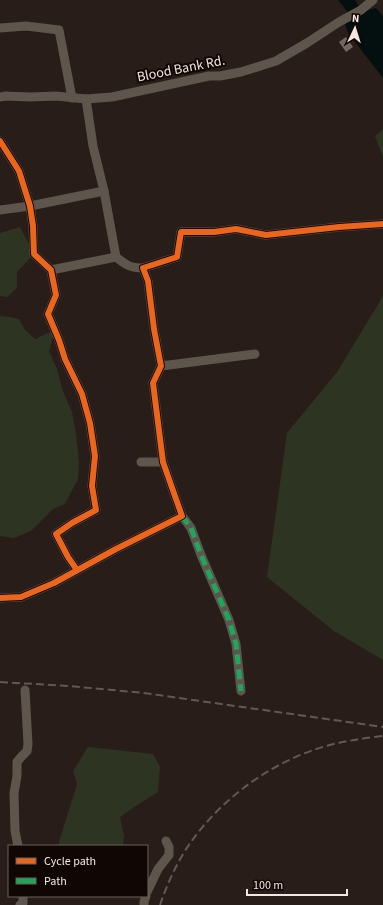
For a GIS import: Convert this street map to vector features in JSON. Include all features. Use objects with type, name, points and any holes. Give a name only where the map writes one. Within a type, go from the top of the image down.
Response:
[{"type":"street","name":"Blood Bank Rd.","points":[[0,97],[30,98],[56,96],[86,99],[112,97],[209,76],[220,76],[234,73],[276,61],[357,12],[373,0]]},
{"type":"street","points":[[0,28],[26,26],[59,30],[72,98]]},
{"type":"street","points":[[86,99],[93,146],[104,191],[116,257],[127,266],[142,268],[177,257],[181,232],[214,232],[236,229],[266,235],[383,224]]},
{"type":"street","points":[[0,141],[19,171],[30,206],[33,226],[34,254],[50,270],[56,295],[48,314],[65,359],[82,394],[90,423],[95,456],[92,486],[96,510],[72,523],[56,534],[68,557],[77,570]]},
{"type":"street","points":[[0,210],[30,206],[104,191]]},
{"type":"street","points":[[50,270],[116,257]]},
{"type":"street","points":[[142,268],[148,281],[154,329],[161,366],[154,383],[163,462],[182,516],[191,528],[200,555],[229,620],[236,644],[241,691]]},
{"type":"street","points":[[161,366],[255,354]]},
{"type":"street","points":[[142,462],[163,462]]},
{"type":"street","points":[[0,598],[21,597],[54,583],[116,549],[182,516]]},
{"type":"street","points":[[18,845],[15,831],[14,793],[17,762],[27,751],[28,744],[25,690]]},
{"type":"street","points":[[148,890],[158,869],[168,855],[169,847],[166,841]]},
{"type":"green space","points":[[383,129],[383,157],[375,136]]},
{"type":"green space","points":[[20,227],[34,254],[17,272],[17,288],[7,297],[0,296],[0,233]]},
{"type":"green space","points":[[383,295],[383,660],[334,631],[267,577],[287,433],[337,372]]},
{"type":"green space","points":[[0,316],[19,319],[25,330],[35,339],[55,330],[49,351],[57,369],[62,389],[72,412],[79,462],[78,479],[65,504],[53,509],[31,531],[14,538],[0,536]]},
{"type":"green space","points":[[88,747],[153,754],[160,767],[158,792],[120,817],[124,836],[123,845],[59,845],[77,784],[73,771]]},
{"type":"shaded area","points":[[338,0],[355,0],[363,13],[376,8],[383,16],[383,78],[348,33],[345,24],[353,19]]},
{"type":"building","points":[[346,37],[353,47],[346,52],[339,42]]},
{"type":"railway","points":[[0,682],[69,686],[144,693],[383,727]]},
{"type":"railway","points":[[160,905],[173,872],[191,842],[218,810],[251,783],[268,771],[306,753],[326,746],[383,736]]},
{"type":"marked path","points":[[182,516],[191,528],[229,620],[236,644],[241,691]]},
{"type":"cycle path","points":[[0,141],[19,171],[30,206],[33,226],[34,254],[51,270],[56,295],[48,314],[65,359],[82,394],[90,423],[95,456],[92,486],[96,510],[72,523],[56,534],[68,557],[77,570]]},
{"type":"cycle path","points":[[0,598],[21,597],[54,583],[116,549],[182,516],[163,462],[153,383],[161,366],[154,329],[148,281],[143,268],[177,257],[181,232],[214,232],[236,229],[266,235],[383,224]]}]
